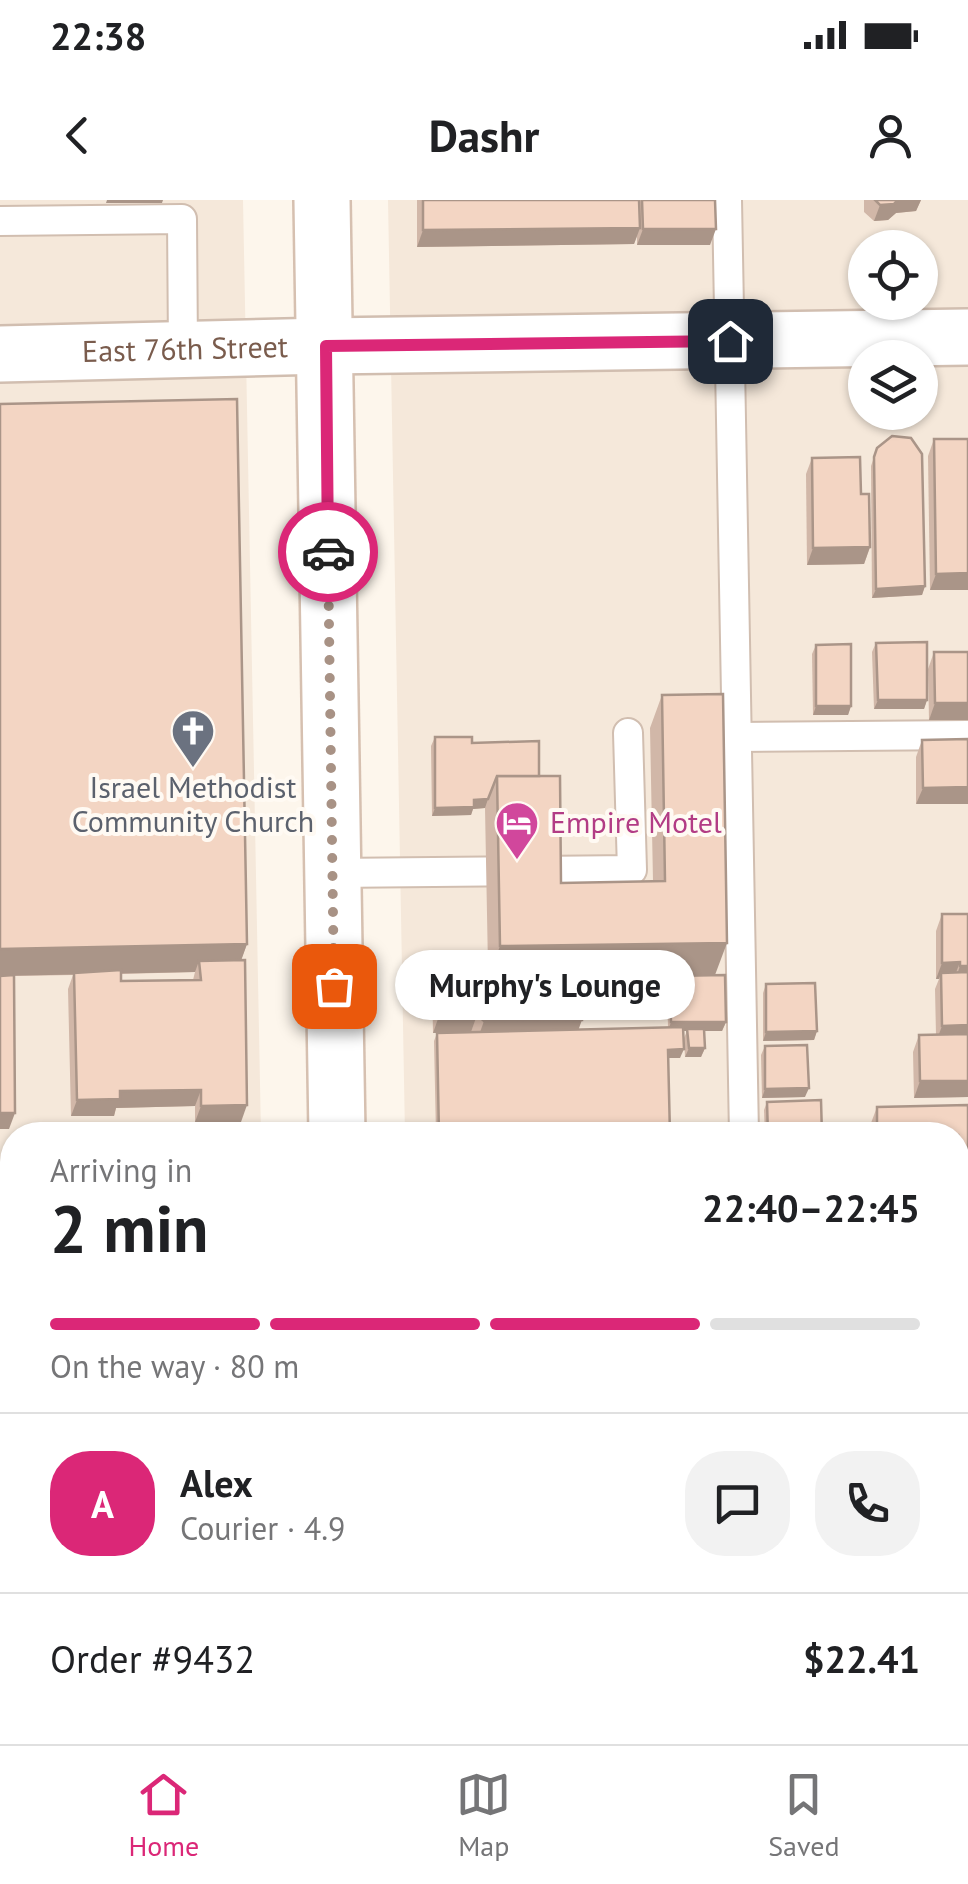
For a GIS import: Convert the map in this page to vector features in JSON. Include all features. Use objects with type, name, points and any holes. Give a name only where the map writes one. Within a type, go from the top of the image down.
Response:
[{"type":"street","points":[[322,200],[337,1122]]},
{"type":"street","name":"East 76th Street","points":[[0,354],[968,338]]},
{"type":"lane","points":[[727,200],[744,1122]]},
{"type":"lane","points":[[0,221],[81,210],[182,209],[183,349]]},
{"type":"lane","points":[[332,874],[632,870],[628,733]]},
{"type":"lane","points":[[737,737],[968,735]]},
{"type":"shaded area","points":[[0,200],[243,200],[261,1122],[0,1122]]},
{"type":"shaded area","points":[[388,200],[968,200],[968,1122],[405,1122]]},
{"type":"building","points":[[423,200],[639,200],[640,228],[423,230]]},
{"type":"building","points":[[642,200],[715,200],[716,229],[643,229]]},
{"type":"building","points":[[875,200],[898,200],[880,205]]},
{"type":"building","points":[[237,399],[247,944],[0,949],[0,404]]},
{"type":"building","points":[[892,436],[911,438],[922,454],[925,586],[876,589],[874,457],[877,448]]},
{"type":"building","points":[[934,439],[968,439],[968,573],[936,574]]},
{"type":"building","points":[[860,457],[861,494],[869,494],[870,547],[813,548],[812,458]]},
{"type":"building","points":[[927,642],[927,700],[878,700],[876,643]]},
{"type":"building","points":[[851,644],[851,706],[816,706],[816,645]]},
{"type":"building","points":[[934,652],[968,652],[968,703],[935,703]]},
{"type":"building","name":"Empire Motel","points":[[723,694],[727,943],[500,946],[497,776],[560,776],[561,883],[665,881],[662,695]]},
{"type":"building","points":[[435,737],[472,737],[472,743],[539,741],[539,776],[497,776],[488,799],[474,800],[474,807],[435,808]]},
{"type":"building","points":[[968,739],[968,787],[923,788],[922,740]]},
{"type":"building","points":[[942,914],[968,914],[968,966],[960,966],[960,962],[942,963]]},
{"type":"building","points":[[245,960],[247,1105],[201,1106],[201,1090],[120,1091],[120,1099],[77,1100],[74,973],[121,970],[121,981],[201,980],[199,961]]},
{"type":"building","points":[[504,967],[514,974],[582,972],[582,1020],[484,1021],[477,1015],[439,1016],[438,968]]},
{"type":"building","points":[[968,972],[968,1025],[942,1026],[941,973]]},
{"type":"building","points":[[14,975],[15,1113],[0,1113],[0,976]]},
{"type":"building","points":[[725,975],[726,1022],[671,1022],[670,976]]},
{"type":"building","points":[[815,983],[817,1031],[766,1032],[766,984]]},
{"type":"building","points":[[683,1027],[684,1049],[668,1050],[670,1122],[439,1122],[437,1033]]},
{"type":"building","points":[[687,1029],[704,1029],[705,1048],[689,1048]]},
{"type":"building","points":[[968,1034],[968,1081],[920,1081],[919,1035]]},
{"type":"building","points":[[807,1045],[809,1088],[765,1089],[765,1046]]},
{"type":"building","points":[[821,1100],[822,1122],[768,1122],[767,1102]]},
{"type":"building","points":[[968,1105],[968,1122],[877,1122],[877,1107]]},
{"type":"way so far","points":[[328,552],[334,986]]},
{"type":"place","name":"Israel Methodist Community Church","points":[[193,769]]},
{"type":"place","name":"Empire Motel","points":[[517,861]]},
{"type":"place","name":"Murphy's Lounge","points":[[334,986]]},
{"type":"route","points":[[328,552],[326,346],[730,341]]}]
